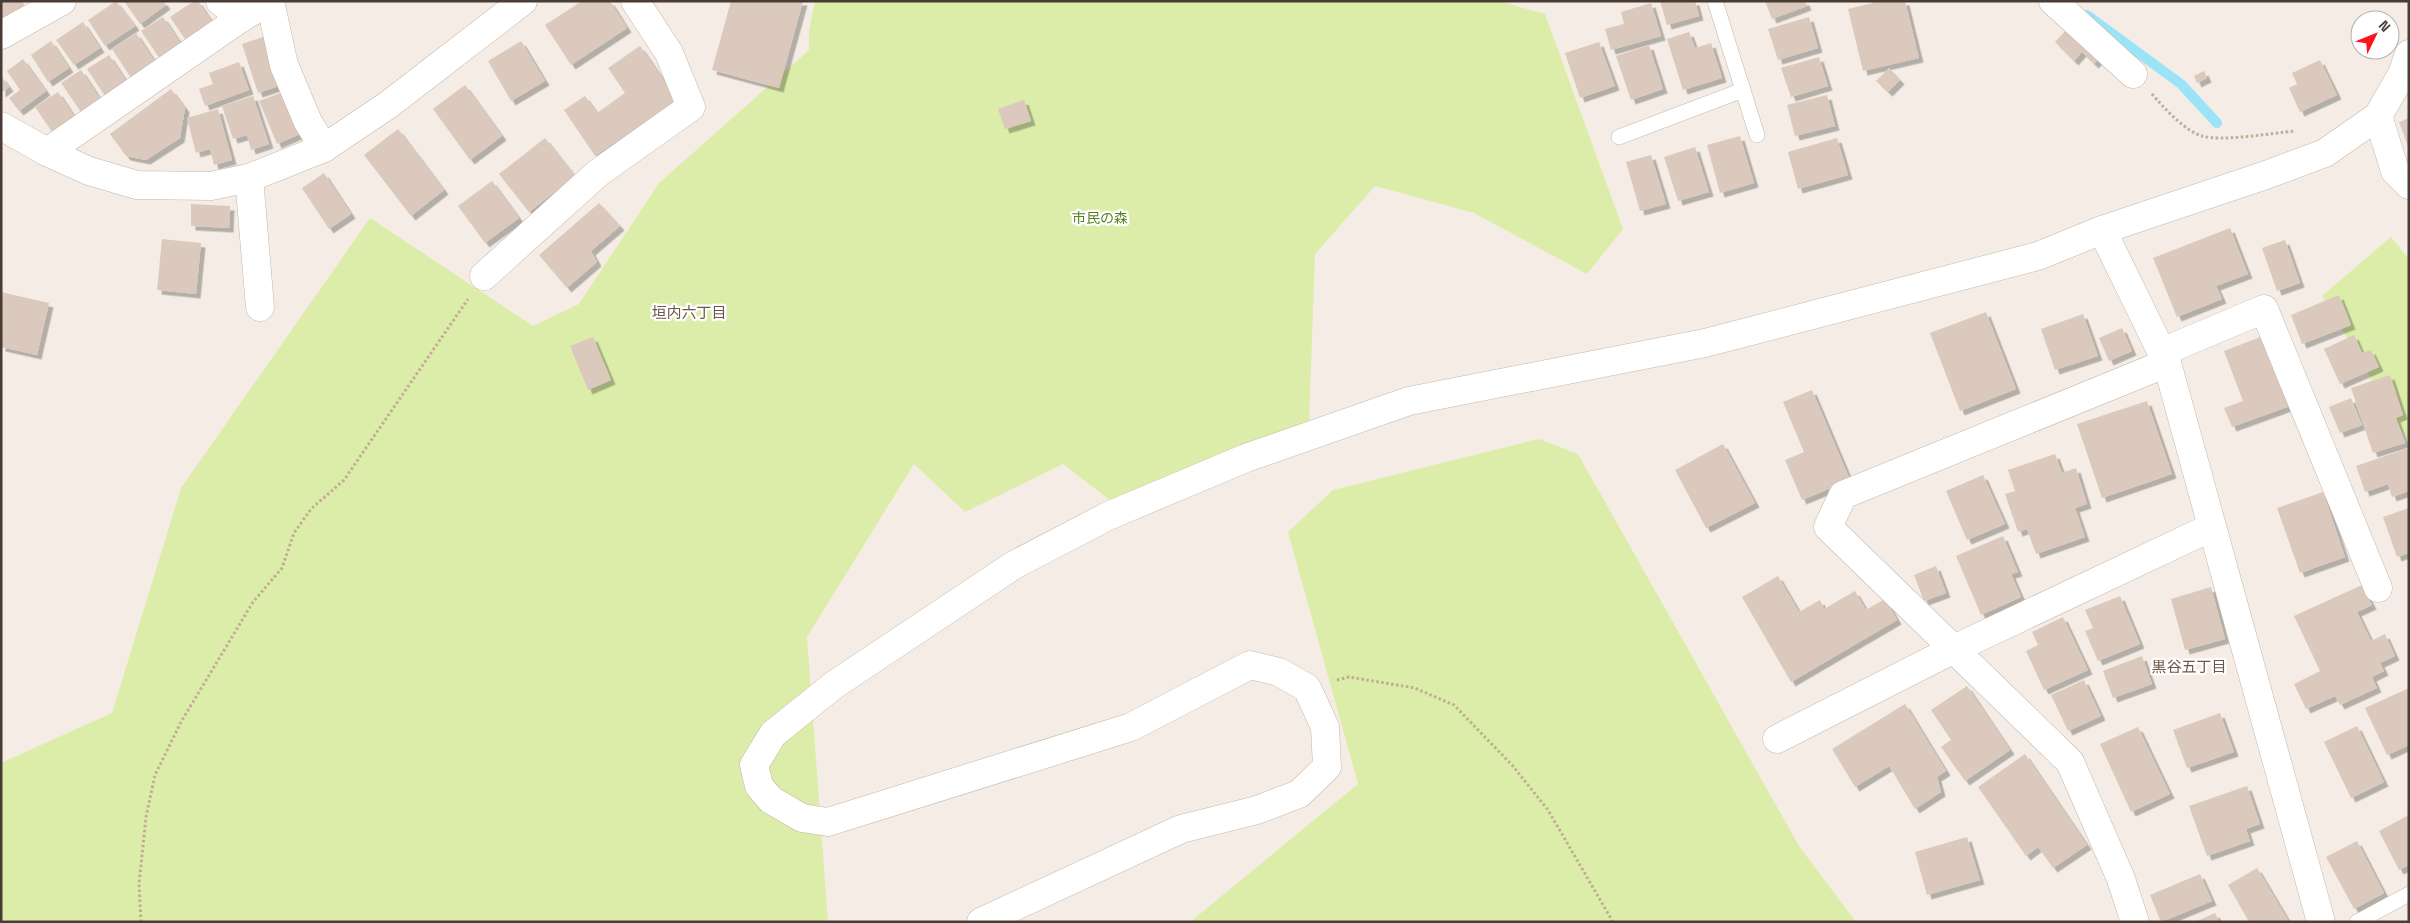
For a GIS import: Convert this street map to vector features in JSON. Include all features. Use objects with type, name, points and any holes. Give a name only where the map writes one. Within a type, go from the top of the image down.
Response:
[{"type":"street","points":[[1,36],[62,1]]},
{"type":"street","points":[[48,152],[231,10],[270,1],[284,65],[308,122],[324,148]]},
{"type":"street","points":[[1,126],[48,152],[89,171],[137,185],[211,186],[249,178],[324,148],[388,105],[523,1]]},
{"type":"street","points":[[484,276],[598,173],[691,107],[669,53],[635,1]]},
{"type":"street","points":[[2053,1],[2133,74]]},
{"type":"street","points":[[981,922],[1181,830],[1257,810],[1299,794],[1327,767],[1325,727],[1307,688],[1279,672],[1250,665],[1131,726],[828,822],[802,818],[771,800],[759,786],[754,765],[773,734],[834,685],[1014,565],[1108,516],[1246,458],[1409,401],[1705,343],[2038,256],[2102,230],[2266,175],[2325,153],[2378,116],[2402,74],[2408,59]]},
{"type":"street","points":[[2378,116],[2394,171],[2409,185]]},
{"type":"street","points":[[249,178],[260,307]]},
{"type":"street","points":[[2102,230],[2164,358],[2321,922]]},
{"type":"street","points":[[2135,922],[2121,879],[2070,762],[1828,527],[1843,495],[2164,358],[2264,309],[2378,588]]},
{"type":"street","points":[[1777,739],[1954,649],[2212,527]]},
{"type":"lane","points":[[1715,1],[1757,135]]},
{"type":"lane","points":[[1619,136],[1743,90]]},
{"type":"lane","points":[[2357,922],[2409,894]]},
{"type":"path","points":[[2133,74],[2172,116],[2202,136],[2232,137],[2303,130],[2322,136],[2335,146]]},
{"type":"path","points":[[141,922],[139,884],[146,817],[155,775],[180,722],[253,602],[282,568],[294,533],[310,510],[344,480],[484,276]]},
{"type":"path","points":[[1307,688],[1349,677],[1415,688],[1454,705],[1512,765],[1548,810],[1613,922]]},
{"type":"green space","name":"市民の森","points":[[815,1],[1499,1],[1545,14],[1623,229],[1587,274],[1474,213],[1375,186],[1315,254],[1309,423],[1111,501],[1063,464],[965,512],[914,464],[807,637],[828,922],[1,922],[1,763],[112,713],[181,488],[370,218],[533,326],[579,304],[659,183],[809,50],[809,30]]},
{"type":"green space","points":[[2391,237],[2409,259],[2409,443],[2322,296]]},
{"type":"green space","points":[[1539,439],[1578,454],[1799,846],[1856,922],[1190,922],[1358,784],[1288,532],[1333,490]]},
{"type":"building","points":[[1,1],[22,1],[27,10],[1,24]]},
{"type":"building","points":[[116,1],[135,26],[105,46],[88,20]]},
{"type":"building","points":[[124,1],[163,1],[166,5],[140,24]]},
{"type":"building","points":[[194,1],[198,1],[213,24],[187,42],[170,17]]},
{"type":"building","points":[[582,1],[610,1],[627,28],[571,65],[545,25]]},
{"type":"building","points":[[731,1],[803,1],[779,88],[712,70]]},
{"type":"building","points":[[1660,1],[1695,1],[1699,16],[1667,25]]},
{"type":"building","points":[[1765,1],[1805,1],[1807,6],[1772,19]]},
{"type":"building","points":[[1873,1],[1905,1],[1919,58],[1863,71],[1848,9],[1873,3]]},
{"type":"building","points":[[1651,3],[1661,36],[1611,50],[1605,29],[1624,24],[1621,12]]},
{"type":"building","points":[[163,17],[183,47],[162,62],[141,31]]},
{"type":"building","points":[[1809,17],[1818,48],[1778,60],[1768,29]]},
{"type":"building","points":[[83,22],[100,48],[74,65],[56,40]]},
{"type":"building","points":[[2069,27],[2100,58],[2094,64],[2082,52],[2074,61],[2055,42]]},
{"type":"building","points":[[1689,32],[1695,48],[1711,43],[1722,78],[1683,90],[1667,39]]},
{"type":"building","points":[[136,33],[157,65],[133,81],[112,49]]},
{"type":"building","points":[[266,36],[282,85],[258,93],[242,44]]},
{"type":"building","points":[[51,41],[69,68],[48,82],[31,55]]},
{"type":"building","points":[[521,41],[545,81],[511,101],[488,61]]},
{"type":"building","points":[[1599,42],[1615,86],[1580,98],[1565,53]]},
{"type":"building","points":[[1649,45],[1663,89],[1631,100],[1616,56]]},
{"type":"building","points":[[640,46],[677,100],[595,156],[564,110],[585,96],[597,113],[625,93],[608,68]]},
{"type":"building","points":[[109,55],[128,84],[107,99],[87,69]]},
{"type":"building","points":[[1819,57],[1828,86],[1791,97],[1781,68]]},
{"type":"building","points":[[23,59],[46,91],[19,111],[9,98],[20,90],[7,71]]},
{"type":"building","points":[[2320,60],[2337,95],[2300,112],[2289,88],[2297,84],[2292,73]]},
{"type":"building","points":[[239,62],[249,90],[205,106],[199,89],[213,84],[209,73]]},
{"type":"building","points":[[1889,68],[1900,80],[1888,92],[1876,81]]},
{"type":"building","points":[[81,70],[102,102],[83,115],[61,83]]},
{"type":"building","points":[[2204,71],[2207,78],[2197,83],[2194,76]]},
{"type":"building","points":[[1,76],[9,87],[1,93]]},
{"type":"building","points":[[465,85],[502,136],[470,160],[433,109]]},
{"type":"building","points":[[171,89],[185,108],[180,138],[146,160],[126,156],[110,134]]},
{"type":"building","points":[[58,92],[74,116],[52,132],[35,107]]},
{"type":"building","points":[[283,92],[300,134],[277,144],[259,101]]},
{"type":"building","points":[[1827,95],[1835,126],[1795,136],[1787,105]]},
{"type":"building","points":[[253,96],[269,144],[251,150],[247,135],[233,139],[222,106]]},
{"type":"building","points":[[1024,100],[1031,121],[1005,129],[998,109]]},
{"type":"building","points":[[218,109],[232,160],[214,165],[210,149],[196,153],[187,118]]},
{"type":"building","points":[[2409,118],[2409,149],[2399,122]]},
{"type":"building","points":[[398,129],[444,190],[411,216],[364,155]]},
{"type":"building","points":[[1740,136],[1754,183],[1720,193],[1707,145]]},
{"type":"building","points":[[545,138],[575,176],[529,212],[499,174]]},
{"type":"building","points":[[1837,138],[1848,175],[1798,189],[1788,152]]},
{"type":"building","points":[[1695,147],[1709,192],[1678,201],[1664,157]]},
{"type":"building","points":[[1651,155],[1666,204],[1640,211],[1626,162]]},
{"type":"building","points":[[324,173],[351,214],[329,229],[302,188]]},
{"type":"building","points":[[492,181],[519,218],[485,243],[458,206]]},
{"type":"building","points":[[599,203],[620,226],[591,251],[597,262],[567,288],[539,255]]},
{"type":"building","points":[[191,204],[230,206],[229,228],[191,226]]},
{"type":"building","points":[[2230,228],[2248,274],[2216,286],[2222,299],[2177,317],[2153,258]]},
{"type":"building","points":[[162,239],[201,243],[196,294],[157,290]]},
{"type":"building","points":[[2285,240],[2300,283],[2277,291],[2262,248]]},
{"type":"building","points":[[1,292],[49,303],[37,355],[1,347]]},
{"type":"building","points":[[2339,295],[2351,325],[2302,344],[2291,315]]},
{"type":"building","points":[[1986,312],[2016,389],[1960,411],[1930,333]]},
{"type":"building","points":[[2083,314],[2098,356],[2055,370],[2041,329]]},
{"type":"building","points":[[2122,328],[2132,351],[2109,361],[2099,338]]},
{"type":"building","points":[[2354,335],[2362,353],[2371,350],[2379,367],[2340,384],[2324,349]]},
{"type":"building","points":[[2263,336],[2290,406],[2232,427],[2224,408],[2243,401],[2224,351]]},
{"type":"building","points":[[593,337],[611,380],[588,390],[570,346]]},
{"type":"building","points":[[2390,375],[2403,415],[2396,418],[2405,443],[2373,453],[2351,388]]},
{"type":"building","points":[[1812,390],[1850,480],[1802,500],[1785,460],[1804,452],[1783,402]]},
{"type":"building","points":[[2351,398],[2362,425],[2340,433],[2329,407]]},
{"type":"building","points":[[2147,401],[2172,474],[2102,498],[2077,424]]},
{"type":"building","points":[[1723,444],[1755,503],[1706,528],[1675,470]]},
{"type":"building","points":[[2409,448],[2409,491],[2392,497],[2388,484],[2365,492],[2356,466]]},
{"type":"building","points":[[2055,454],[2062,473],[2076,468],[2087,504],[2075,508],[2085,537],[2036,554],[2027,529],[2018,532],[2005,494],[2015,491],[2008,470]]},
{"type":"building","points":[[1983,475],[2005,524],[1967,540],[1946,491]]},
{"type":"building","points":[[2323,492],[2345,557],[2300,573],[2277,508]]},
{"type":"building","points":[[2409,508],[2409,553],[2397,557],[2383,517]]},
{"type":"building","points":[[2003,536],[2018,572],[2011,574],[2021,597],[1981,615],[1956,556]]},
{"type":"building","points":[[1936,566],[1946,593],[1924,601],[1914,575]]},
{"type":"building","points":[[1778,576],[1799,612],[1820,600],[1824,609],[1855,591],[1866,610],[1885,599],[1897,620],[1791,682],[1742,597]]},
{"type":"building","points":[[2362,585],[2372,605],[2357,612],[2371,641],[2385,634],[2395,656],[2380,663],[2384,671],[2372,677],[2377,688],[2340,705],[2335,696],[2306,709],[2294,684],[2320,671],[2294,616]]},
{"type":"building","points":[[2211,587],[2225,639],[2185,650],[2171,599]]},
{"type":"building","points":[[2120,596],[2140,644],[2098,661],[2085,631],[2093,628],[2085,610]]},
{"type":"building","points":[[2063,617],[2088,670],[2044,690],[2026,651],[2038,645],[2032,632]]},
{"type":"building","points":[[2142,656],[2152,684],[2113,698],[2103,671]]},
{"type":"building","points":[[2084,680],[2101,716],[2068,731],[2051,695]]},
{"type":"building","points":[[1967,686],[2010,750],[1965,781],[1941,747],[1951,740],[1931,710]]},
{"type":"building","points":[[2409,688],[2409,745],[2387,755],[2365,708]]},
{"type":"building","points":[[1905,704],[1946,771],[1937,777],[1941,792],[1915,809],[1889,766],[1855,787],[1832,749]]},
{"type":"building","points":[[2220,713],[2234,752],[2187,768],[2173,730]]},
{"type":"building","points":[[2357,726],[2384,782],[2351,798],[2324,742]]},
{"type":"building","points":[[2138,727],[2170,794],[2131,812],[2100,744]]},
{"type":"building","points":[[2025,754],[2087,845],[2053,868],[2038,847],[2026,856],[1978,787]]},
{"type":"building","points":[[2247,786],[2260,824],[2246,829],[2250,841],[2207,856],[2189,806]]},
{"type":"building","points":[[2409,815],[2409,865],[2399,870],[2379,831]]},
{"type":"building","points":[[1967,837],[1980,880],[1927,895],[1915,852]]},
{"type":"building","points":[[2357,841],[2384,893],[2354,909],[2326,857]]},
{"type":"building","points":[[2257,868],[2289,922],[2249,922],[2228,885]]},
{"type":"building","points":[[2200,874],[2212,901],[2161,922],[2150,895]]},
{"type":"building","points":[[2215,913],[2219,922],[2195,922]]},
{"type":"waterway","points":[[2087,15],[2181,84],[2217,123]]},
{"type":"district","name":"垣内六丁目","points":[[689,312]]},
{"type":"district","name":"黒谷五丁目","points":[[2189,666]]}]
